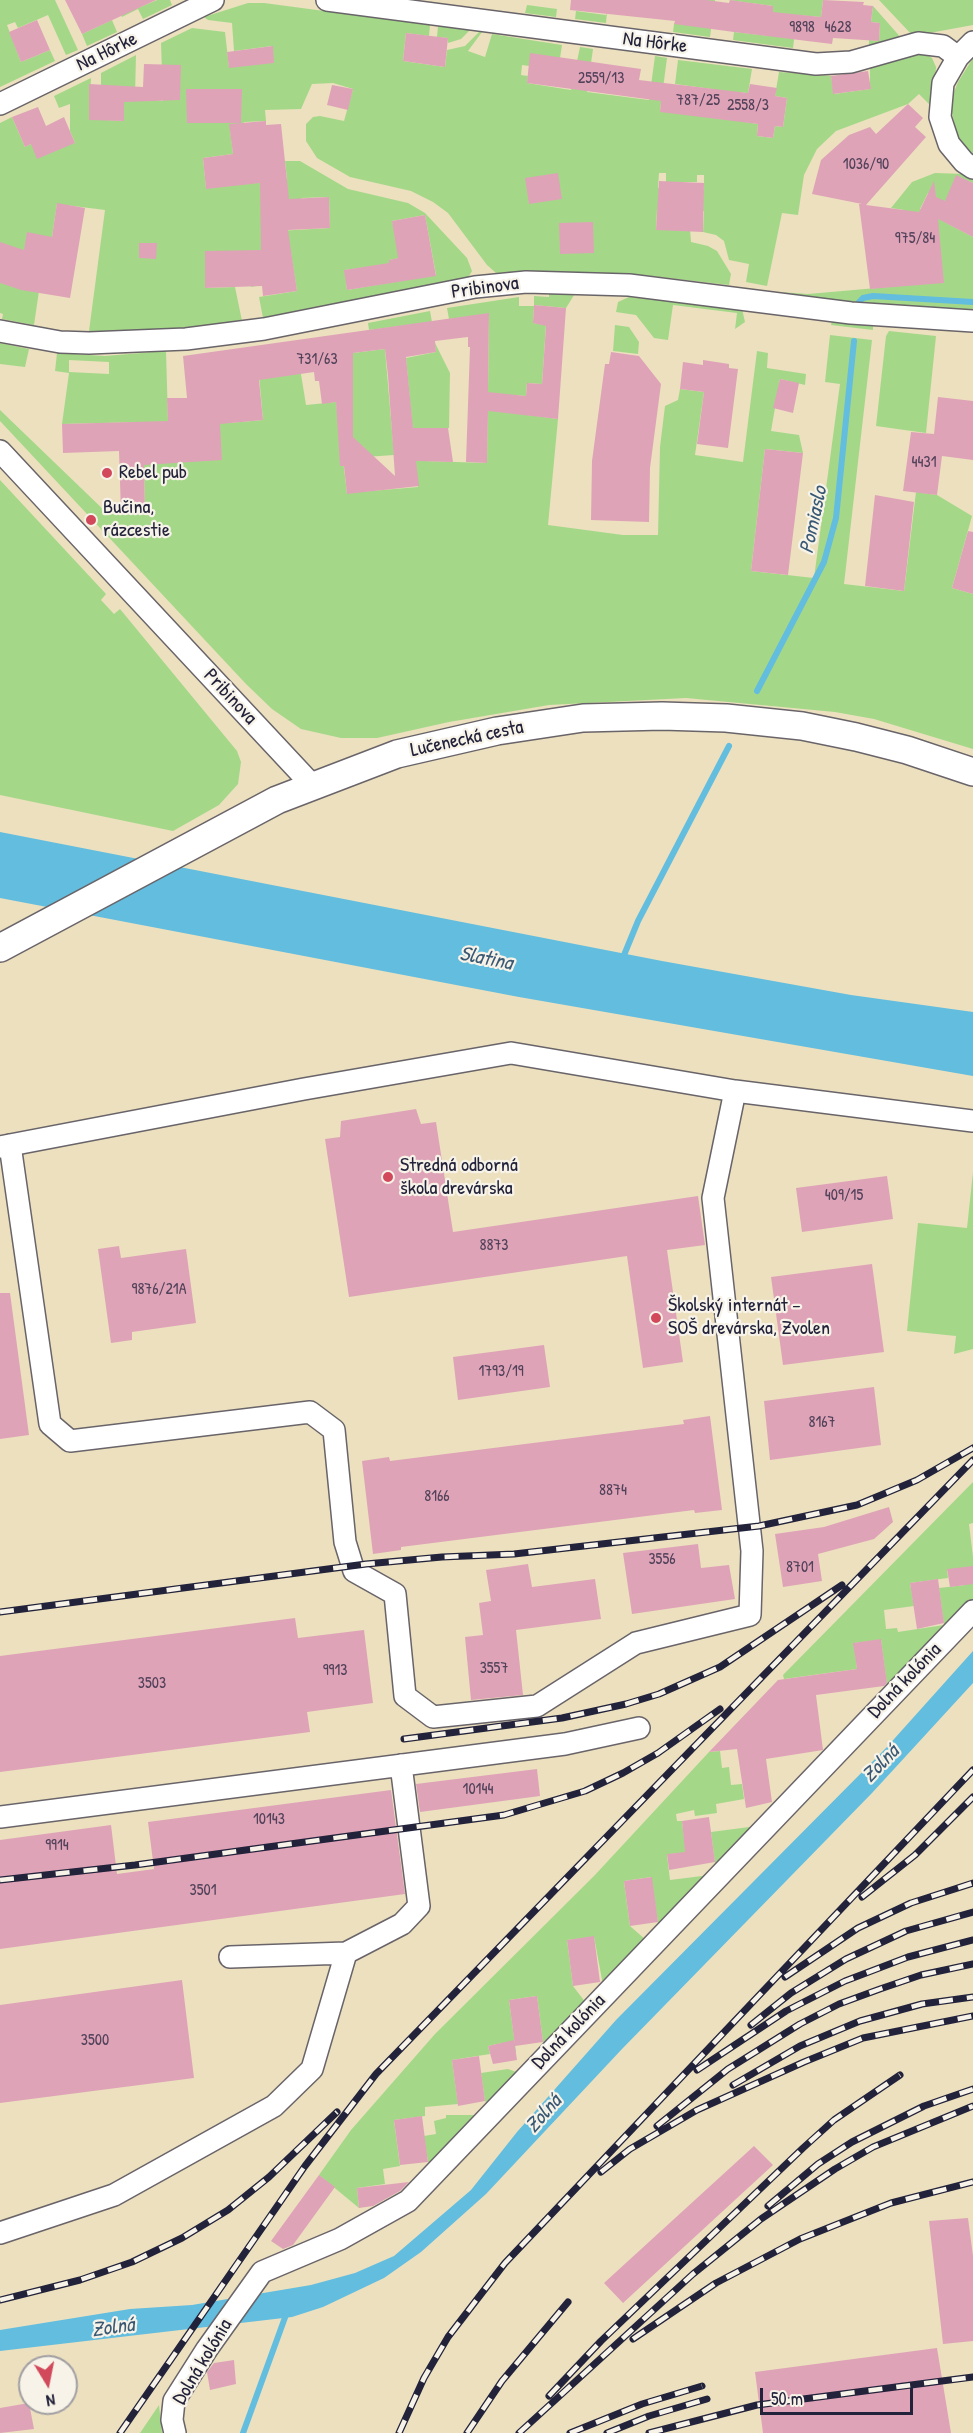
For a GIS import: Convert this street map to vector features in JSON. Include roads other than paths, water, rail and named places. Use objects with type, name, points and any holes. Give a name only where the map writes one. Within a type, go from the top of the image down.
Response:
[{"type":"main road","name":"Lučenecká cesta","points":[[0,948],[197,841],[312,785],[352,769],[441,742],[541,724],[628,716],[726,718],[802,726],[907,750],[973,772]]},
{"type":"street","name":"Na Hôrke","points":[[0,104],[213,0]]},
{"type":"street","name":"Na Hôrke","points":[[327,0],[816,64],[851,62],[918,43],[965,49]]},
{"type":"street","points":[[965,49],[943,84],[940,117],[949,144],[964,162],[973,168]]},
{"type":"street","name":"Pribinova","points":[[0,331],[60,342],[186,339],[264,329],[475,287],[526,282],[629,285],[851,313],[973,321]]},
{"type":"street","name":"Pribinova","points":[[0,451],[312,785]]},
{"type":"street","points":[[735,1091],[713,1198],[752,1551],[750,1615],[636,1643],[537,1706],[433,1717],[405,1696],[395,1594],[354,1571],[345,1542],[334,1430],[310,1412],[70,1441],[50,1424],[5,1146],[304,1089],[511,1053],[735,1091],[973,1121]]},
{"type":"street","name":"Dolná kolónia","points":[[175,2433],[172,2420],[174,2401],[207,2349],[262,2272],[340,2239],[408,2201],[973,1611]]},
{"type":"street","points":[[0,1817],[566,1744],[639,1728]]},
{"type":"street","points":[[230,1957],[346,1953],[402,1924],[418,1906],[401,1765]]},
{"type":"street","points":[[0,2233],[114,2195],[274,2106],[312,2069],[346,1953]]},
{"type":"water","name":"Slatina","points":[[0,832],[662,961],[851,995],[973,1012],[973,1076],[519,997],[0,898]]},
{"type":"water","name":"Zolná","points":[[973,1651],[973,1683],[872,1793],[622,2049],[486,2194],[421,2252],[384,2278],[323,2307],[292,2317],[0,2351],[0,2330],[130,2309],[192,2305],[311,2285],[355,2273],[394,2256],[471,2190],[517,2132],[616,2020],[886,1748]]},
{"type":"waterway","name":"Pomiaslo","points":[[859,302],[863,298],[873,296],[973,302]]},
{"type":"waterway","name":"Pomiaslo","points":[[757,691],[824,562],[836,518],[854,341]]},
{"type":"waterway","name":"Pomiaslo","points":[[622,960],[638,921],[729,746]]},
{"type":"waterway","points":[[243,2433],[287,2312]]},
{"type":"railway","points":[[0,1612],[366,1564],[442,1557],[514,1554],[759,1526],[857,1505],[917,1480],[973,1448]]},
{"type":"railway","points":[[120,2433],[305,2166],[376,2074],[973,1460]]},
{"type":"railway","points":[[404,1739],[562,1718],[659,1694],[720,1667],[842,1585]]},
{"type":"railway","points":[[0,1880],[135,1865],[504,1815],[585,1791],[623,1773],[658,1753],[720,1709]]},
{"type":"railway","points":[[399,2433],[424,2378],[448,2337],[505,2263],[973,1770]]},
{"type":"railway","points":[[862,1897],[915,1855],[973,1797]]},
{"type":"railway","points":[[785,1977],[858,1928],[911,1903],[973,1883]]},
{"type":"railway","points":[[751,2025],[791,1993],[846,1959],[906,1931],[973,1912]]},
{"type":"railway","points":[[697,2070],[786,2011],[845,1981],[908,1957],[973,1940]]},
{"type":"railway","points":[[657,2126],[728,2069],[800,2024],[839,2004],[921,1975],[973,1964]]},
{"type":"railway","points":[[733,2085],[800,2046],[860,2021],[922,2004],[973,1997]]},
{"type":"railway","points":[[601,2172],[630,2149],[697,2110],[804,2062],[863,2038],[973,2016]]},
{"type":"railway","points":[[549,2396],[601,2341],[803,2148],[834,2120],[900,2075]]},
{"type":"railway","points":[[768,2206],[818,2164],[852,2142],[924,2106],[973,2089]]},
{"type":"railway","points":[[519,2433],[693,2274],[761,2219],[835,2169],[873,2147],[973,2106]]},
{"type":"railway","points":[[0,2300],[80,2280],[132,2262],[182,2238],[228,2210],[269,2177],[337,2112]]},
{"type":"railway","points":[[633,2339],[716,2283],[800,2239],[891,2203],[973,2182]]},
{"type":"railway","points":[[467,2433],[502,2381],[568,2302]]},
{"type":"railway","points":[[649,2433],[757,2405],[973,2377]]},
{"type":"railway","points":[[570,2433],[642,2404],[702,2386]]},
{"type":"railway","points":[[607,2433],[649,2416],[707,2399]]},
{"type":"place","name":"Rebel pub","points":[[107,473]]},
{"type":"place","name":"Bučina, rázcestie","points":[[91,520]]},
{"type":"place","name":"Stredná odborná škola drevárska","points":[[388,1177]]},
{"type":"place","name":"Školský internát – SOŠ drevárska, Zvolen","points":[[656,1318]]}]
